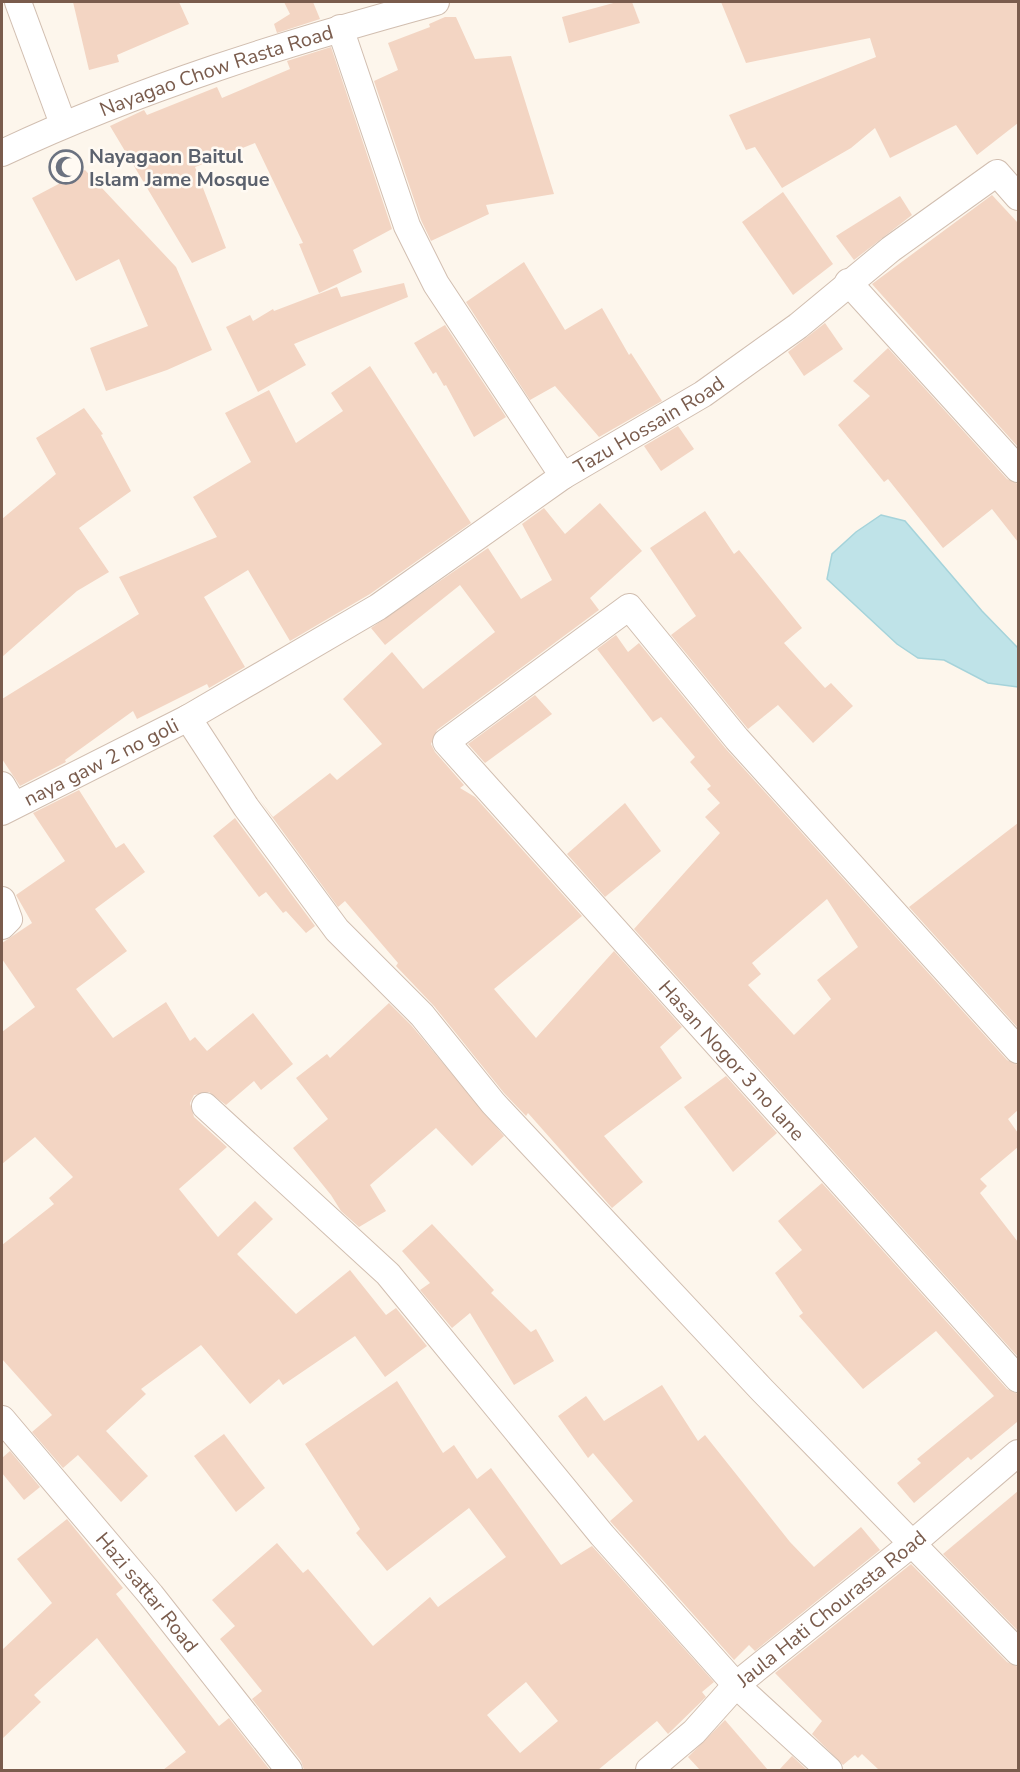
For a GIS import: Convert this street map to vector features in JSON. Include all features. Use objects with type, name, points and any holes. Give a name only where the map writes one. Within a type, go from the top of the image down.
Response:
[{"type":"street","points":[[18,2],[63,124]]},
{"type":"street","name":"Nayagao Chow Rasta Road","points":[[2,153],[63,124],[176,82],[340,28],[436,2]]},
{"type":"street","name":"Tazu Hossain Road","points":[[340,28],[407,226],[442,294],[563,476],[704,394],[798,326],[848,282],[997,173],[1018,197]]},
{"type":"street","points":[[848,282],[1018,469]]},
{"type":"street","name":"naya gaw 2 no goli","points":[[5,800],[188,717],[378,607],[563,476]]},
{"type":"street","name":"Hasan Nogor 3 no lane","points":[[1018,1050],[737,739],[629,607],[446,742],[1018,1379]]},
{"type":"street","points":[[188,717],[246,807],[337,930],[422,1015],[493,1103],[762,1390],[914,1542],[1018,1652]]},
{"type":"street","points":[[2,900],[9,919],[2,926]]},
{"type":"street","points":[[205,1106],[388,1274],[602,1535],[736,1685],[829,1770]]},
{"type":"street","name":"Hazi sattar Road","points":[[2,1419],[151,1595],[289,1770]]},
{"type":"street","name":"Jaula Hati Chourasta Road","points":[[650,1770],[694,1732],[736,1685],[914,1542],[1018,1453]]},
{"type":"water","points":[[881,515],[905,521],[982,611],[1018,648],[1018,687],[988,683],[944,660],[918,658],[897,644],[827,579],[832,554],[856,532]]},
{"type":"building","points":[[73,2],[179,2],[189,24],[117,55],[119,62],[89,70]]},
{"type":"building","points":[[284,2],[313,2],[320,19],[277,33],[274,24],[290,14]]},
{"type":"building","points":[[617,2],[632,2],[640,23],[569,43],[562,17]]},
{"type":"building","points":[[721,2],[1018,2],[1018,123],[977,155],[956,125],[890,158],[875,128],[851,148],[782,188],[755,147],[746,150],[729,115],[876,57],[870,38],[746,63]]},
{"type":"building","points":[[445,17],[456,17],[475,59],[511,56],[554,194],[486,205],[489,214],[431,241],[421,220],[374,81],[398,70],[388,43],[430,27],[429,24]]},
{"type":"building","points":[[331,47],[392,229],[353,250],[362,272],[319,293],[299,244],[303,243],[255,143],[195,167],[226,248],[192,263],[110,126],[144,110],[147,115],[217,87],[222,98],[290,69],[287,61]]},
{"type":"building","points":[[85,170],[176,267],[212,350],[167,370],[106,391],[90,348],[148,326],[119,259],[76,281],[32,198]]},
{"type":"building","points":[[783,192],[833,264],[793,295],[742,222]]},
{"type":"building","points":[[992,195],[1018,223],[1018,447],[872,284]]},
{"type":"building","points":[[900,196],[912,215],[854,260],[836,236]]},
{"type":"building","points":[[524,262],[565,330],[602,308],[629,355],[631,353],[662,401],[599,437],[555,386],[530,400],[466,302]]},
{"type":"building","points":[[404,283],[408,297],[294,344],[306,365],[258,392],[226,327],[250,315],[253,321],[273,309],[274,311],[337,287],[341,297]]},
{"type":"building","points":[[825,323],[843,349],[804,376],[788,352]]},
{"type":"building","points":[[445,325],[506,417],[474,437],[446,385],[444,386],[436,372],[433,374],[414,343]]},
{"type":"building","points":[[888,348],[1007,479],[1018,484],[1018,542],[992,509],[943,548],[888,479],[884,482],[838,425],[870,396],[853,381]]},
{"type":"building","points":[[370,366],[471,523],[370,594],[290,641],[248,570],[204,597],[245,667],[209,688],[207,684],[137,719],[133,711],[65,760],[66,762],[20,786],[2,759],[2,699],[139,614],[119,577],[217,537],[193,497],[251,462],[225,413],[269,390],[296,443],[343,411],[331,393]]},
{"type":"building","points":[[84,408],[103,434],[101,435],[131,491],[79,528],[109,572],[77,591],[2,657],[2,519],[56,474],[36,438]]},
{"type":"building","points":[[678,426],[694,449],[661,471],[644,446]]},
{"type":"building","points":[[600,503],[642,551],[590,598],[599,610],[437,730],[431,744],[435,752],[464,785],[460,788],[475,797],[582,916],[494,989],[536,1038],[614,951],[682,1027],[660,1047],[682,1078],[604,1136],[643,1182],[612,1208],[528,1113],[526,1116],[504,1093],[434,1006],[396,966],[398,963],[345,901],[338,907],[259,799],[273,817],[330,773],[337,780],[382,744],[343,699],[392,652],[423,689],[495,632],[460,585],[385,645],[371,628],[488,548],[521,599],[552,580],[522,524],[544,508],[565,534]]},
{"type":"building","points":[[705,511],[734,554],[739,550],[802,628],[784,643],[825,688],[831,683],[853,706],[813,743],[778,705],[748,729],[671,635],[696,616],[650,548]]},
{"type":"building","points":[[616,635],[628,652],[639,643],[726,749],[1007,1060],[1018,1065],[1018,1110],[1008,1119],[1018,1133],[1018,1147],[980,1179],[987,1186],[980,1193],[1018,1242],[1018,1357],[634,929],[720,833],[705,817],[720,803],[707,789],[711,786],[690,762],[695,757],[661,717],[653,722],[597,649]],"holes":[[[827,899],[858,947],[817,980],[831,999],[794,1035],[748,985],[761,974],[752,963]]]},
{"type":"building","points":[[535,695],[552,714],[485,763],[468,744]]},
{"type":"building","points":[[79,790],[116,848],[124,843],[145,872],[95,909],[127,951],[76,989],[113,1038],[166,1002],[190,1041],[195,1037],[207,1051],[253,1013],[293,1064],[261,1090],[254,1081],[226,1105],[209,1092],[194,1095],[190,1103],[194,1117],[227,1147],[179,1189],[218,1237],[255,1201],[273,1219],[237,1254],[296,1314],[350,1270],[386,1315],[396,1308],[427,1346],[385,1377],[355,1336],[283,1385],[279,1379],[250,1404],[201,1345],[141,1389],[146,1394],[106,1431],[148,1476],[121,1502],[78,1455],[63,1468],[32,1432],[52,1415],[2,1359],[2,1245],[54,1204],[49,1198],[73,1177],[35,1137],[2,1164],[2,1032],[35,1007],[2,959],[2,943],[32,923],[16,895],[65,861],[33,813]]},
{"type":"building","points":[[625,803],[661,851],[605,897],[567,854]]},
{"type":"building","points":[[235,818],[315,926],[306,933],[286,911],[283,913],[266,892],[259,897],[213,836]]},
{"type":"building","points":[[1018,823],[1018,1028],[909,907]]},
{"type":"building","points":[[389,1003],[411,1025],[504,1136],[472,1166],[436,1128],[370,1185],[386,1211],[359,1227],[341,1211],[293,1148],[328,1119],[296,1078],[327,1054],[330,1058]]},
{"type":"building","points":[[726,1076],[777,1133],[733,1172],[684,1107]]},
{"type":"building","points":[[822,1183],[1007,1389],[1018,1394],[1018,1424],[1017,1422],[971,1460],[968,1457],[914,1503],[897,1483],[921,1463],[917,1459],[994,1396],[936,1331],[863,1389],[799,1316],[803,1313],[775,1273],[802,1250],[778,1221]]},
{"type":"building","points":[[432,1224],[494,1290],[491,1293],[531,1332],[536,1329],[554,1361],[514,1385],[470,1313],[452,1328],[420,1290],[430,1283],[402,1251]]},
{"type":"building","points":[[397,1381],[443,1453],[454,1445],[477,1479],[491,1468],[561,1565],[592,1546],[714,1682],[702,1692],[706,1697],[668,1734],[657,1721],[598,1770],[304,1770],[301,1761],[252,1699],[262,1691],[220,1639],[235,1626],[212,1600],[277,1543],[303,1573],[308,1569],[373,1646],[430,1597],[438,1607],[506,1557],[469,1508],[387,1571],[356,1533],[360,1529],[305,1444]],"holes":[[[526,1682],[558,1721],[520,1753],[487,1715]]]},
{"type":"building","points":[[662,1385],[698,1441],[705,1435],[790,1542],[814,1567],[861,1527],[880,1550],[755,1651],[749,1645],[734,1660],[610,1521],[633,1501],[593,1453],[588,1458],[558,1416],[586,1396],[604,1421]]},
{"type":"building","points":[[224,1434],[265,1488],[236,1512],[194,1456]]},
{"type":"building","points":[[10,1451],[40,1487],[24,1500],[2,1473],[2,1458]]},
{"type":"building","points":[[1018,1491],[1018,1631],[943,1554]]},
{"type":"building","points":[[67,1519],[123,1588],[116,1594],[219,1726],[229,1718],[270,1770],[163,1770],[186,1752],[97,1638],[34,1695],[41,1702],[2,1739],[2,1650],[52,1603],[17,1559]]},
{"type":"building","points":[[911,1564],[1007,1662],[1018,1667],[1018,1770],[879,1770],[862,1754],[858,1758],[855,1755],[843,1765],[812,1734],[822,1721],[775,1673]]},
{"type":"building","points":[[725,1720],[768,1770],[700,1770],[688,1757]]},
{"type":"building","points":[[792,1756],[807,1770],[779,1770]]},
{"type":"place","name":"Nayagaon Baitul Islam Jame Mosque","points":[[66,167]]}]
